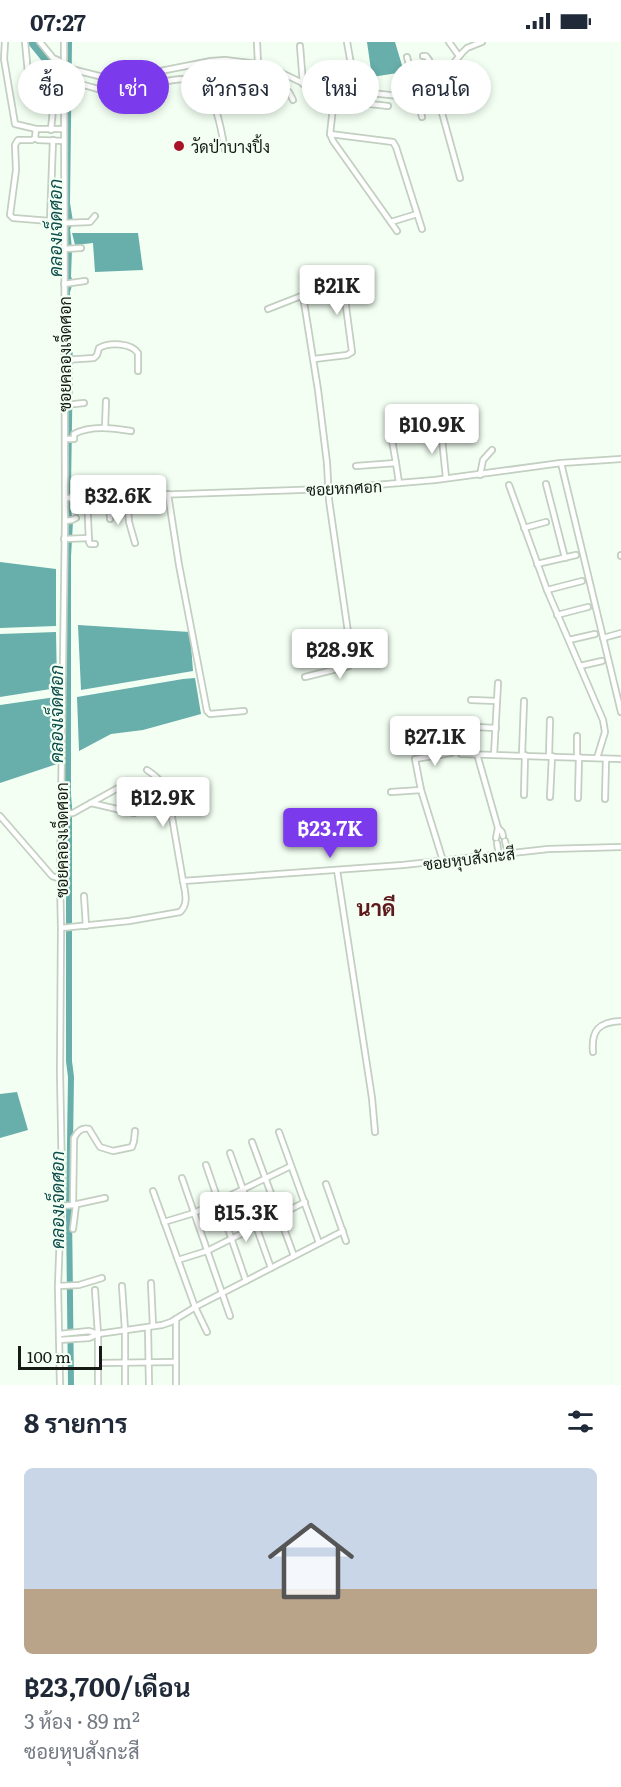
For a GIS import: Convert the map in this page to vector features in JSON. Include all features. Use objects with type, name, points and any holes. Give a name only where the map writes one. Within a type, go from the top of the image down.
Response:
[{"type":"street","points":[[5,42],[4,59],[13,121],[18,126],[36,129],[64,129]]},
{"type":"street","points":[[25,42],[27,60]]},
{"type":"street","points":[[40,42],[56,60]]},
{"type":"street","name":"ซอยคลองเจ็ดศอก","points":[[64,42],[64,60]]},
{"type":"street","points":[[257,42],[258,60]]},
{"type":"street","points":[[347,42],[350,60]]},
{"type":"street","points":[[449,42],[459,56]]},
{"type":"street","points":[[456,60],[467,48],[482,42]]},
{"type":"street","points":[[300,46],[302,71]]},
{"type":"street","points":[[423,56],[429,60]]},
{"type":"street","points":[[85,72],[115,80],[181,74]]},
{"type":"street","points":[[85,86],[114,92],[181,77]]},
{"type":"street","points":[[290,94],[293,100]]},
{"type":"street","points":[[379,105],[388,106]]},
{"type":"street","points":[[51,130],[52,114]]},
{"type":"street","name":"ซอยคลองเจ็ดศอก","points":[[60,1385],[61,1286],[70,1206],[62,1135],[63,928],[60,879],[65,814],[70,520],[65,498],[68,439],[65,405],[68,249],[65,223],[65,114]]},
{"type":"street","points":[[217,114],[225,150]]},
{"type":"street","points":[[332,114],[330,134],[333,141],[397,231]]},
{"type":"street","points":[[444,114],[460,178]]},
{"type":"street","points":[[35,138],[36,129]]},
{"type":"street","points":[[330,134],[393,142],[422,229]]},
{"type":"street","points":[[53,141],[50,221],[12,218],[10,215],[16,170],[16,142],[35,138],[64,141]]},
{"type":"street","points":[[391,222],[417,214]]},
{"type":"street","points":[[65,223],[90,222],[95,216]]},
{"type":"street","points":[[68,249],[81,248]]},
{"type":"street","points":[[66,283],[85,281]]},
{"type":"street","points":[[268,309],[342,282],[352,352],[347,355],[314,359]]},
{"type":"street","points":[[303,296],[314,359],[327,463],[329,500],[339,558],[352,664],[345,668],[306,677]]},
{"type":"street","points":[[66,360],[94,358],[99,348],[105,345],[129,345],[138,353],[138,371]]},
{"type":"street","points":[[105,428],[106,401]]},
{"type":"street","points":[[65,405],[84,404]]},
{"type":"street","points":[[68,439],[74,439],[74,434],[78,432],[105,428],[131,431]]},
{"type":"street","points":[[441,429],[446,478]]},
{"type":"street","points":[[392,440],[399,483]]},
{"type":"street","points":[[480,475],[483,460],[492,450]]},
{"type":"street","name":"ซอยหกศอก","points":[[65,498],[88,501],[127,501],[168,494],[328,491],[621,459]]},
{"type":"street","points":[[356,466],[396,463]]},
{"type":"street","points":[[561,465],[621,712]]},
{"type":"street","points":[[546,484],[565,558]]},
{"type":"street","points":[[509,485],[547,590],[605,726],[597,758]]},
{"type":"street","points":[[168,494],[207,711],[210,714],[244,711]]},
{"type":"street","points":[[88,501],[88,538],[90,544],[95,544]]},
{"type":"street","points":[[109,501],[110,519]]},
{"type":"street","points":[[127,501],[129,522],[135,543]]},
{"type":"street","points":[[524,528],[546,522]]},
{"type":"street","points":[[68,539],[88,538]]},
{"type":"street","points":[[537,564],[576,555]]},
{"type":"street","points":[[547,590],[582,581]]},
{"type":"street","points":[[557,615],[588,607]]},
{"type":"street","points":[[603,638],[621,633]]},
{"type":"street","points":[[569,640],[595,634]]},
{"type":"street","points":[[580,666],[602,661]]},
{"type":"street","points":[[494,754],[498,683]]},
{"type":"street","points":[[471,700],[497,701]]},
{"type":"street","points":[[524,701],[524,795]]},
{"type":"street","points":[[550,720],[550,796]]},
{"type":"street","points":[[456,726],[496,728]]},
{"type":"street","points":[[578,736],[578,798]]},
{"type":"street","points":[[443,861],[421,790],[415,759],[451,753]]},
{"type":"street","points":[[461,754],[621,759]]},
{"type":"street","points":[[477,754],[498,828],[508,854]]},
{"type":"street","points":[[605,799],[606,759]]},
{"type":"street","points":[[63,928],[129,921],[180,912],[185,907],[183,881],[168,794],[157,776],[147,770]]},
{"type":"street","points":[[65,814],[92,803],[127,783]]},
{"type":"street","points":[[391,792],[421,790]]},
{"type":"street","points":[[92,803],[134,813]]},
{"type":"street","points":[[0,816],[52,876],[60,879]]},
{"type":"street","points":[[498,828],[499,855]]},
{"type":"street","name":"ซอยหุบสังกะสี","points":[[183,881],[338,874],[548,849],[621,847]]},
{"type":"street","points":[[338,874],[372,1098],[375,1132]]},
{"type":"street","points":[[84,897],[86,926]]},
{"type":"street","points":[[593,1052],[594,1036],[599,1026],[607,1022],[621,1021]]},
{"type":"street","points":[[62,1135],[74,1135],[85,1128],[89,1129],[100,1147],[113,1151],[132,1147],[135,1131]]},
{"type":"street","points":[[279,1132],[319,1243]]},
{"type":"street","points":[[73,1229],[70,1206],[74,1135]]},
{"type":"street","points":[[252,1142],[294,1256]]},
{"type":"street","points":[[230,1153],[271,1268]]},
{"type":"street","points":[[206,1166],[246,1281]]},
{"type":"street","points":[[165,1222],[194,1213],[291,1166]]},
{"type":"street","points":[[182,1178],[230,1317]]},
{"type":"street","points":[[326,1184],[346,1241]]},
{"type":"street","points":[[153,1191],[195,1307],[207,1332]]},
{"type":"street","points":[[70,1206],[105,1198]]},
{"type":"street","points":[[178,1260],[207,1251],[304,1202]]},
{"type":"street","points":[[61,1336],[66,1339],[89,1338],[99,1334],[162,1325],[343,1231]]},
{"type":"street","points":[[61,1286],[79,1285],[102,1278]]},
{"type":"street","points":[[149,1385],[151,1283]]},
{"type":"street","points":[[122,1286],[125,1385]]},
{"type":"street","points":[[95,1290],[99,1334],[98,1385]]},
{"type":"street","points":[[176,1319],[176,1385]]},
{"type":"street","points":[[61,1336],[76,1332],[99,1334]]},
{"type":"street","points":[[98,1363],[176,1362]]},
{"type":"water","points":[[367,42],[395,42],[400,60],[391,60],[391,74],[379,76],[379,60],[370,60]]},
{"type":"water","points":[[72,233],[138,233],[143,270],[95,272],[93,243],[75,245]]},
{"type":"water","points":[[0,562],[56,569],[56,626],[0,628]]},
{"type":"water","points":[[78,625],[190,632],[193,671],[81,690]]},
{"type":"water","points":[[56,632],[57,688],[0,697],[0,634]]},
{"type":"water","points":[[195,678],[201,714],[143,730],[111,734],[79,751],[77,697]]},
{"type":"water","points":[[56,697],[57,764],[0,783],[0,705]]},
{"type":"water","points":[[17,1092],[28,1130],[0,1138],[0,1094]]},
{"type":"waterway","points":[[33,42],[48,60]]},
{"type":"waterway","name":"คลองเจ็ดศอก","points":[[69,42],[67,203],[70,222],[67,229],[70,282],[67,292],[70,323],[68,337],[70,358],[68,794],[71,1385]]},
{"type":"place","name":"วัดป่าบางปิ้ง","points":[[179,146]]},
{"type":"district","name":"นาดี","points":[[376,906]]}]
